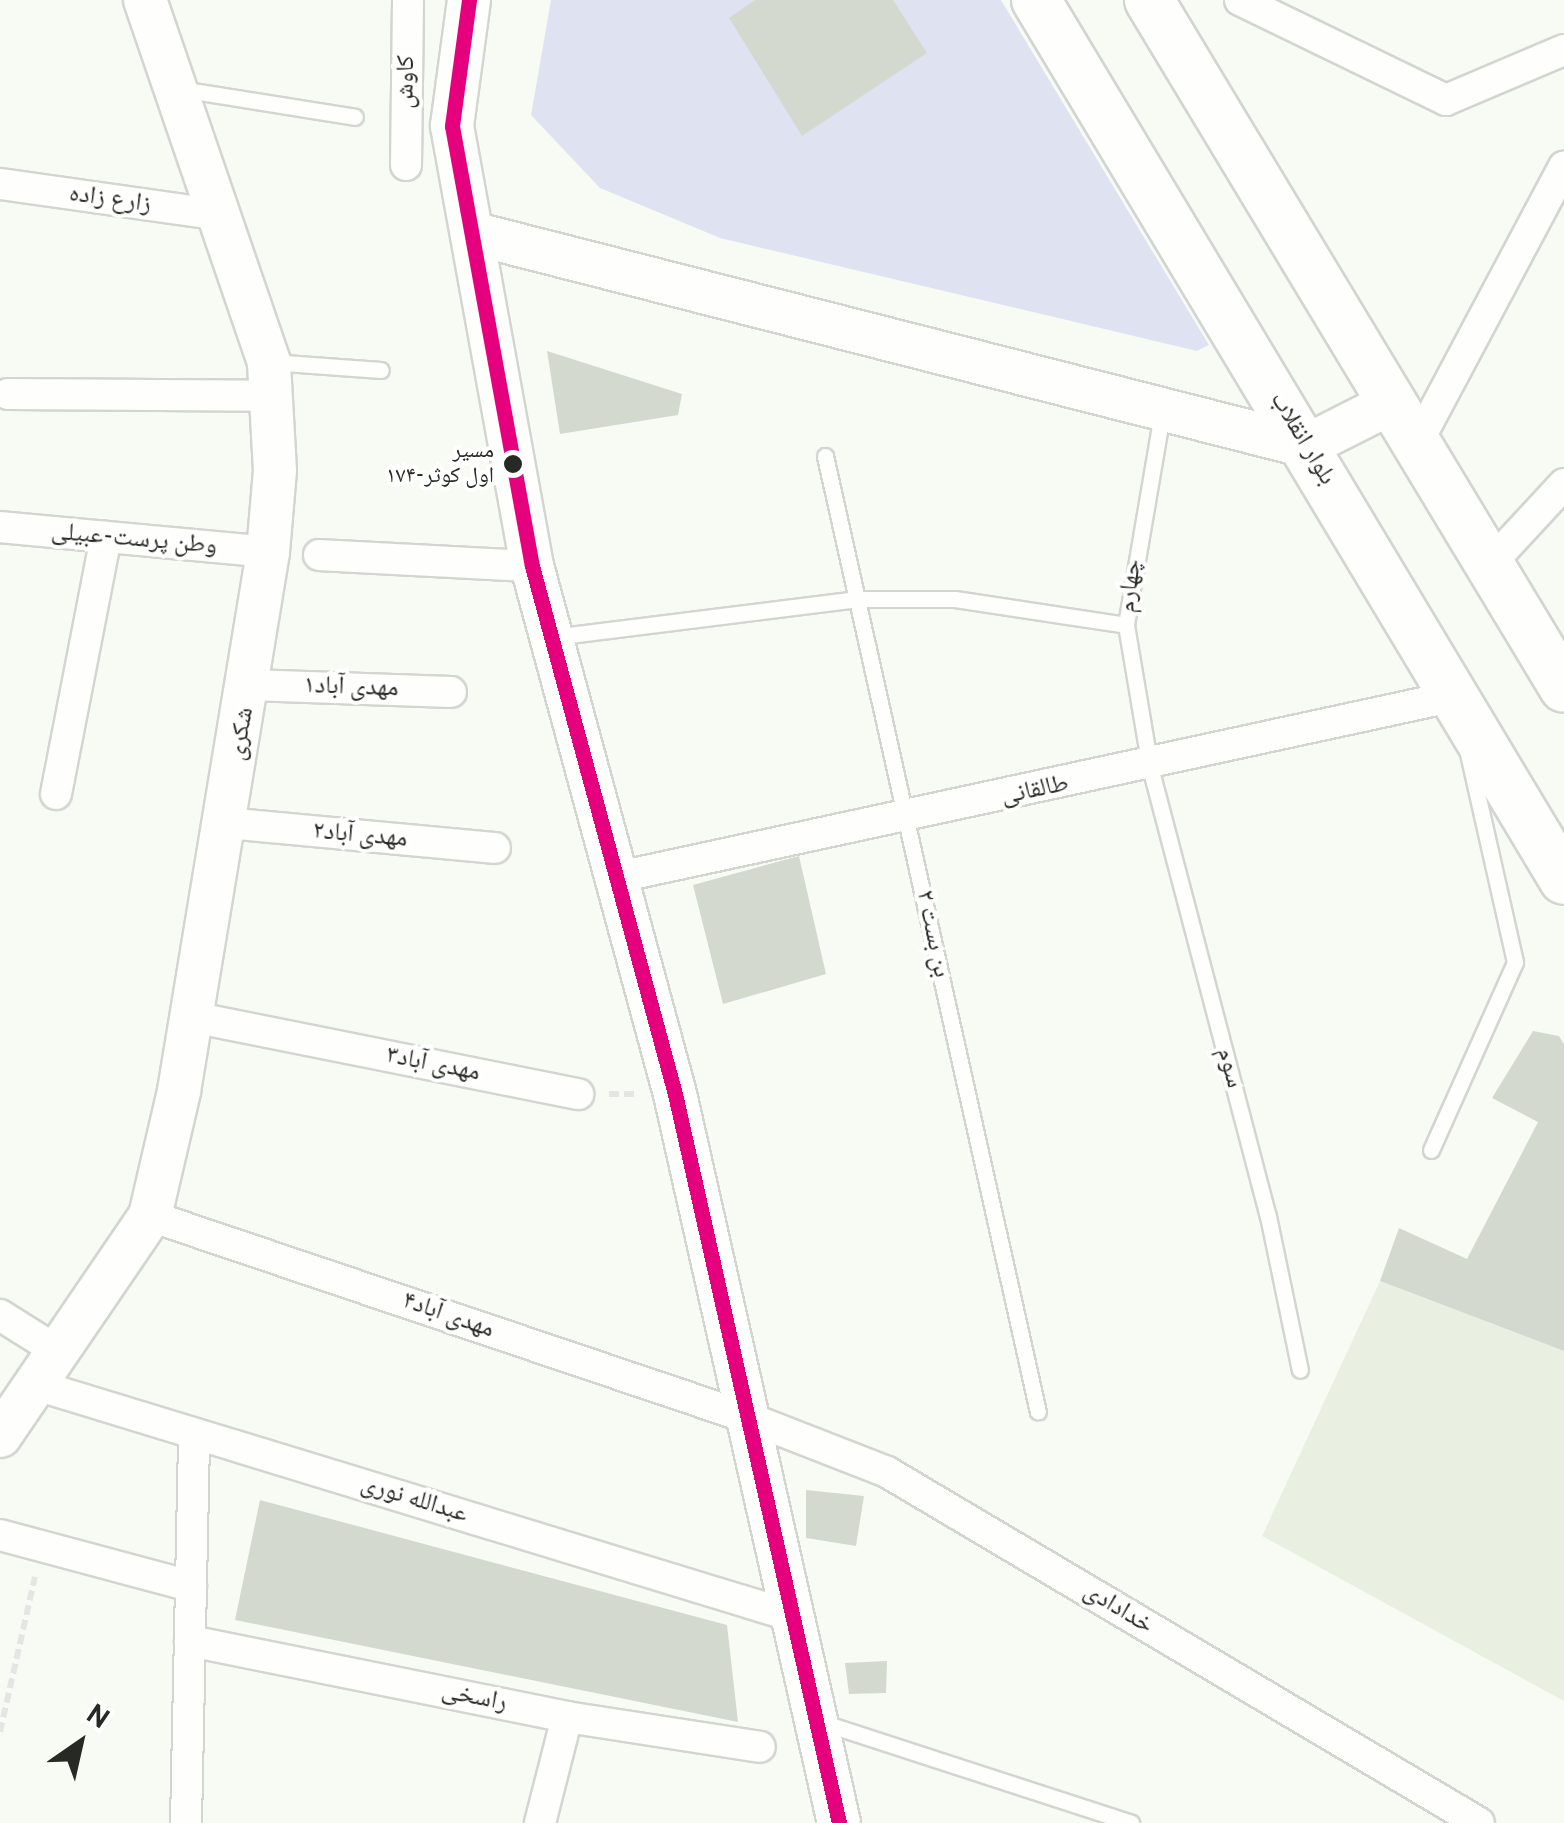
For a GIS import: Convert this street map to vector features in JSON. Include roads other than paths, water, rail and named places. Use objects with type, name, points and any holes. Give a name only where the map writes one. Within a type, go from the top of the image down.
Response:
[{"type":"main road","name":"شکری","points":[[0,1436],[150,1216],[192,1017],[250,685],[268,552],[276,470],[270,379],[220,215],[145,0]]},
{"type":"main road","points":[[469,0],[452,126],[532,566],[675,1094],[838,1823]]},
{"type":"main road","name":"بلوار انقلاب","points":[[1036,0],[1564,880]]},
{"type":"main road","points":[[1149,0],[1564,688]]},
{"type":"main road","points":[[472,233],[1164,405],[1306,446],[1393,402]]},
{"type":"street","name":"کاوش","points":[[406,165],[408,0]]},
{"type":"street","points":[[1240,0],[1446,100],[1564,50]]},
{"type":"street","points":[[1417,443],[1564,168]]},
{"type":"street","name":"زارع زاده","points":[[0,184],[220,215]]},
{"type":"street","points":[[8,394],[270,379]]},
{"type":"street","points":[[1490,564],[1564,484]]},
{"type":"street","name":"وطن پرست-عبیلی","points":[[0,528],[268,552]]},
{"type":"street","points":[[56,794],[106,537]]},
{"type":"street","points":[[319,555],[532,566]]},
{"type":"street","name":"مهدی آباد۱","points":[[250,685],[451,692]]},
{"type":"street","name":"طالقانی","points":[[614,878],[1150,767],[1454,696]]},
{"type":"street","name":"مهدی آباد۲","points":[[226,823],[494,848]]},
{"type":"street","name":"مهدی آباد۳","points":[[192,1017],[578,1094]]},
{"type":"street","name":"مهدی آباد۴","points":[[150,1216],[746,1417]]},
{"type":"street","name":"عبدالله نوری","points":[[0,1315],[48,1368],[194,1434],[792,1616]]},
{"type":"street","name":"خدادادی","points":[[746,1417],[887,1472],[1479,1823]]},
{"type":"street","points":[[186,1823],[194,1434]]},
{"type":"street","points":[[0,1535],[191,1586]]},
{"type":"street","name":"راسخی","points":[[190,1642],[567,1716],[760,1746]]},
{"type":"street","points":[[540,1823],[567,1716]]},
{"type":"lane","points":[[176,89],[355,117]]},
{"type":"lane","points":[[270,379],[381,370]]},
{"type":"lane","name":"چهارم","points":[[1150,767],[1126,625],[1164,405]]},
{"type":"lane","name":"بن بست ۲","points":[[825,456],[1038,1412]]},
{"type":"lane","points":[[549,638],[858,599],[955,599],[1126,625]]},
{"type":"lane","points":[[1430,1150],[1515,962],[1454,696]]},
{"type":"lane","name":"سوم","points":[[1150,767],[1268,1216],[1300,1370]]},
{"type":"lane","points":[[816,1721],[1131,1823]]},
{"type":"place","name":"مسیر ۱۷۴-اول کوثر","points":[[513,464]]}]
